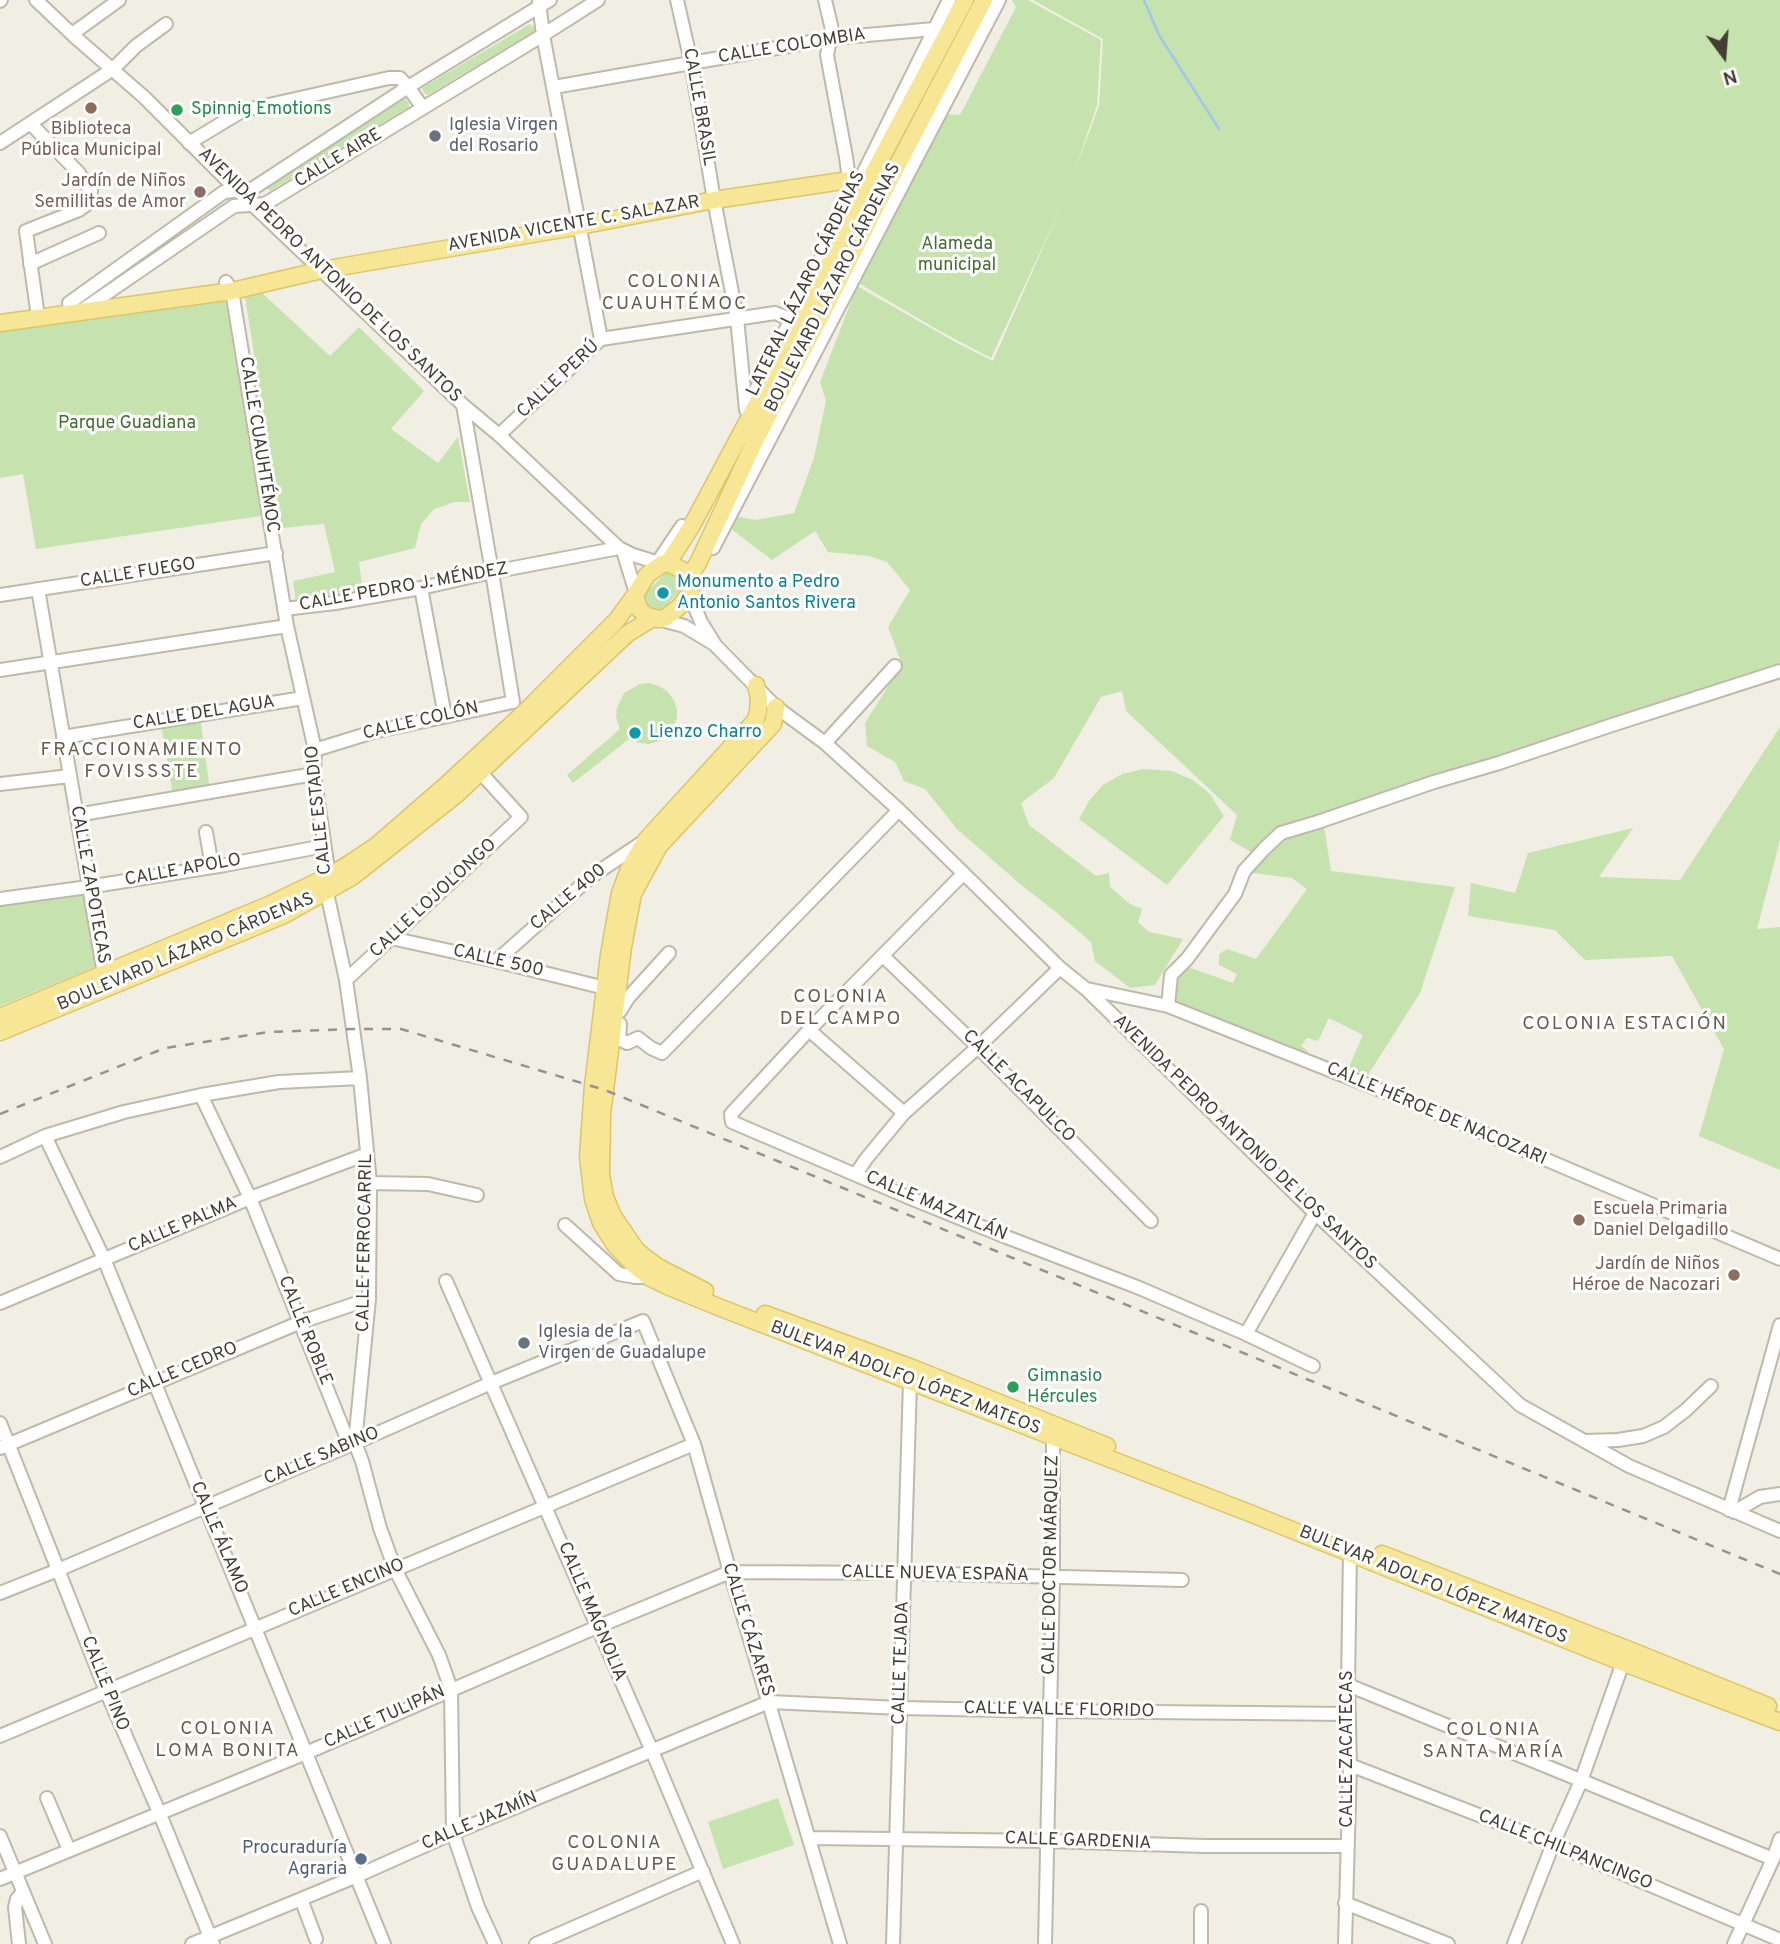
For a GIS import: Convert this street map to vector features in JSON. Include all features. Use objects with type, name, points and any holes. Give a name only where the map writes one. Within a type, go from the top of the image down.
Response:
[{"type":"main road","name":"BOULEVARD LÁZARO CÁRDENAS","points":[[690,585],[755,440],[886,187],[965,0]]},
{"type":"main road","name":"BOULEVARD LÁZARO CÁRDENAS","points":[[662,564],[691,527],[744,421],[806,312],[858,182],[948,35],[984,0]]},
{"type":"main road","name":"AVENIDA VICENTE C. SALAZAR","points":[[74,309],[98,299],[263,282],[714,200],[858,182],[886,187]]},
{"type":"main road","name":"AVENIDA VICENTE C. SALAZAR","points":[[0,315],[74,309],[229,286]]},
{"type":"main road","name":"AVENIDA VICENTE C. SALAZAR","points":[[0,323],[38,313]]},
{"type":"main road","points":[[744,421],[755,440]]},
{"type":"main road","points":[[662,564],[682,570],[690,585],[679,607],[665,618],[647,617],[639,609],[635,594],[647,575],[662,564]]},
{"type":"main road","name":"BOULEVARD LÁZARO CÁRDENAS","points":[[0,1032],[284,915],[376,846],[445,786],[519,707],[611,627],[635,594]]},
{"type":"main road","name":"BOULEVARD LÁZARO CÁRDENAS","points":[[0,1017],[271,904],[352,877],[456,795],[627,634],[655,618]]},
{"type":"main road","name":"BULEVAR ADOLFO LÓPEZ MATEOS","points":[[756,685],[758,712],[755,721],[646,840],[629,869],[620,893],[605,988],[589,1132],[589,1176],[593,1199],[601,1223],[615,1245],[649,1277],[721,1308],[912,1376],[1053,1437],[1355,1551]]},
{"type":"main road","name":"BULEVAR ADOLFO LÓPEZ MATEOS","points":[[776,707],[773,723],[659,845],[633,894],[623,947],[618,1010],[602,1114],[601,1175],[613,1216],[637,1251],[658,1267],[716,1295],[912,1376],[1625,1656],[1780,1711]]},
{"type":"main road","name":"BULEVAR ADOLFO LÓPEZ MATEOS","points":[[1625,1656],[1780,1722]]},
{"type":"street","name":"AVENIDA PEDRO ANTONIO DE LOS SANTOS","points":[[36,0],[144,97],[237,190],[463,405],[621,549]]},
{"type":"street","points":[[72,34],[119,0]]},
{"type":"street","name":"CALLE AIRE","points":[[98,299],[233,206],[265,204],[598,0]]},
{"type":"street","name":"CALLE BRASIL","points":[[677,0],[691,62],[737,318],[744,421]]},
{"type":"street","points":[[824,0],[834,38],[827,55],[846,157],[858,182]]},
{"type":"street","points":[[948,35],[949,0]]},
{"type":"street","name":"LATERAL LÁZARO CÁRDENAS","points":[[690,585],[719,537],[999,0]]},
{"type":"street","points":[[543,2],[543,35],[601,339]]},
{"type":"street","name":"CALLE AIRE","points":[[74,309],[224,192],[252,189],[543,2]]},
{"type":"street","points":[[0,143],[113,69],[136,46],[166,24]]},
{"type":"street","name":"CALLE COLOMBIA","points":[[554,87],[834,38],[948,35]]},
{"type":"street","points":[[190,144],[242,111],[388,78],[400,78],[423,107]]},
{"type":"street","points":[[31,124],[78,172],[91,191],[90,202],[79,210],[26,231],[38,313]]},
{"type":"street","name":"LATERAL LÁZARO CÁRDENAS","points":[[744,421],[790,319],[858,182]]},
{"type":"street","points":[[30,264],[99,233]]},
{"type":"street","name":"CALLE CUAUHTÉMOC","points":[[229,286],[284,609]]},
{"type":"street","name":"CALLE PERÚ","points":[[499,435],[601,339],[775,313],[790,319]]},
{"type":"street","points":[[463,405],[519,707]]},
{"type":"street","points":[[621,549],[662,564]]},
{"type":"street","points":[[621,549],[635,594]]},
{"type":"street","name":"CALLE PEDRO J. MÉNDEZ","points":[[0,670],[287,626],[284,609],[421,588],[492,572],[621,549]]},
{"type":"street","name":"CALLE FUEGO","points":[[0,595],[276,553]]},
{"type":"street","points":[[690,585],[701,622],[714,644]]},
{"type":"street","points":[[421,588],[445,716]]},
{"type":"street","name":"CALLE ZAPOTECAS","points":[[38,589],[104,974]]},
{"type":"street","points":[[655,618],[684,626],[714,644]]},
{"type":"street","name":"CALLE ESTADIO","points":[[287,626],[314,750],[314,774],[328,884],[346,980],[360,1078]]},
{"type":"street","name":"AVENIDA PEDRO ANTONIO DE LOS SANTOS","points":[[714,644],[776,707],[825,743],[899,810],[1315,1213],[1520,1405],[1629,1466],[1780,1531]]},
{"type":"street","points":[[825,743],[895,666]]},
{"type":"street","points":[[1168,1006],[1171,975],[1235,894],[1244,871],[1281,833],[1780,671]]},
{"type":"street","name":"CALLE DEL AGUA","points":[[63,737],[303,698]]},
{"type":"street","name":"CALLE COLÓN","points":[[314,750],[373,732],[445,716],[519,707]]},
{"type":"street","name":"CALLE LOJOLONGO","points":[[346,980],[521,817],[480,772]]},
{"type":"street","points":[[77,815],[314,774]]},
{"type":"street","points":[[0,784],[70,776]]},
{"type":"street","points":[[669,953],[618,1010],[619,1039],[627,1043],[638,1038],[662,1053],[899,810]]},
{"type":"street","points":[[206,832],[212,867]]},
{"type":"street","name":"CALLE 400","points":[[496,961],[592,876],[646,840]]},
{"type":"street","name":"CALLE APOLO","points":[[0,899],[212,867],[324,846]]},
{"type":"street","points":[[856,1174],[732,1122],[732,1114],[963,874]]},
{"type":"street","name":"CALLE 500","points":[[391,938],[605,988]]},
{"type":"street","name":"CALLE ACAPULCO","points":[[883,956],[1151,1221]]},
{"type":"street","name":"CALLE MAZATLÁN","points":[[1060,968],[904,1113],[856,1174],[1009,1238],[1137,1287],[1246,1334]]},
{"type":"street","name":"CALLE HÉROE DE NACOZARI","points":[[1086,989],[1168,1006],[1408,1101],[1780,1259]]},
{"type":"street","points":[[810,1030],[904,1113]]},
{"type":"street","points":[[0,1157],[45,1136],[124,1112],[279,1082],[360,1078]]},
{"type":"street","name":"CALLE FERROCARRIL","points":[[355,1443],[369,1299],[370,1183],[360,1078]]},
{"type":"street","name":"CALLE ROBLE","points":[[201,1096],[250,1198],[346,1436],[355,1443],[395,1569]]},
{"type":"street","name":"CALLE ÁLAMO","points":[[45,1136],[104,1259],[384,1944]]},
{"type":"street","name":"CALLE PALMA","points":[[0,1303],[250,1198],[367,1154]]},
{"type":"street","points":[[370,1183],[428,1184],[477,1195]]},
{"type":"street","points":[[1313,1366],[1246,1334],[1315,1213]]},
{"type":"street","points":[[565,1225],[619,1274],[649,1277]]},
{"type":"street","name":"CALLE MAGNOLIA","points":[[446,1281],[652,1751],[733,1944]]},
{"type":"street","name":"CALLE CEDRO","points":[[4,1446],[301,1322],[369,1299]]},
{"type":"street","name":"CALLE SABINO","points":[[0,1592],[58,1570],[491,1383],[643,1321]]},
{"type":"street","name":"CALLE CÁZARES","points":[[643,1321],[694,1444],[840,1944]]},
{"type":"street","points":[[1731,1511],[1780,1325]]},
{"type":"street","name":"CALLE TEJADA","points":[[893,1944],[912,1376]]},
{"type":"street","points":[[1584,1441],[1643,1436],[1664,1427],[1710,1386]]},
{"type":"street","name":"CALLE PINO","points":[[0,1423],[4,1446],[211,1941]]},
{"type":"street","name":"CALLE DOCTOR MÁRQUEZ","points":[[1045,1944],[1053,1577],[1053,1437]]},
{"type":"street","name":"CALLE ENCINO","points":[[0,1736],[694,1444]]},
{"type":"street","points":[[1731,1511],[1760,1497],[1780,1494]]},
{"type":"street","name":"CALLE ZACATECAS","points":[[1345,1944],[1348,1685],[1355,1551]]},
{"type":"street","points":[[395,1569],[439,1655],[451,1689],[453,1833],[478,1907],[495,1944]]},
{"type":"street","name":"CALLE NUEVA ESPAÑA","points":[[730,1572],[1182,1580]]},
{"type":"street","name":"CALLE TULIPÁN","points":[[0,1879],[306,1753],[730,1572]]},
{"type":"street","points":[[1514,1944],[1581,1781],[1625,1656]]},
{"type":"street","points":[[1348,1685],[1773,1859]]},
{"type":"street","name":"CALLE VALLE FLORIDO","points":[[769,1702],[901,1708],[1349,1714]]},
{"type":"street","name":"CALLE JAZMÍN","points":[[192,1944],[211,1941],[453,1833],[769,1702]]},
{"type":"street","name":"CALLE CHILPANCINGO","points":[[1349,1765],[1553,1844],[1742,1924],[1764,1939],[1780,1940]]},
{"type":"street","points":[[47,1798],[69,1850]]},
{"type":"street","points":[[0,1836],[45,1944]]},
{"type":"street","name":"CALLE GARDENIA","points":[[810,1838],[1205,1846],[1347,1846]]},
{"type":"street","points":[[1734,1944],[1780,1839]]},
{"type":"street","points":[[536,1944],[703,1871]]},
{"type":"street","points":[[19,1944],[15,1907],[22,1893]]},
{"type":"street","points":[[301,1899],[316,1939]]},
{"type":"street","points":[[1345,1903],[1448,1944]]},
{"type":"street","points":[[1201,1911],[1201,1944]]},
{"type":"green space","name":"Alameda municipal","points":[[1012,0],[1028,0],[1101,40],[1097,105],[1075,170],[1099,106],[1103,39],[1033,0],[1780,0],[1780,668],[1323,820],[1331,871],[1455,887],[1420,993],[1368,1075],[1348,1069],[1363,1035],[1329,1018],[1318,1041],[1307,1038],[1301,1046],[1308,1051],[1305,1056],[1217,1022],[1169,997],[1174,977],[1188,967],[1233,983],[1237,974],[1219,965],[1219,954],[1227,949],[1256,959],[1307,889],[1292,878],[1253,873],[1251,852],[1230,840],[1237,815],[1126,711],[1122,691],[1101,697],[1054,778],[1021,803],[1029,825],[1096,876],[1109,873],[1110,887],[1130,904],[1142,909],[1138,922],[1149,932],[1183,939],[1155,985],[1130,988],[1095,961],[1091,942],[957,829],[925,789],[904,781],[895,762],[867,746],[865,723],[887,688],[900,659],[888,627],[910,590],[887,562],[869,556],[828,552],[815,531],[772,560],[731,529],[735,516],[755,520],[794,513],[814,458],[826,401],[820,382],[857,286],[993,361],[1060,209],[991,358],[860,284],[936,133],[948,114],[960,115],[1016,7]]},
{"type":"green space","points":[[530,24],[535,31],[428,95],[424,93],[422,88]]},
{"type":"green space","points":[[404,99],[409,103],[409,107],[270,191],[266,187]]},
{"type":"green space","points":[[261,292],[330,356],[359,327],[424,391],[391,429],[438,463],[458,437],[470,502],[455,502],[434,509],[421,524],[415,548],[359,562],[363,593],[296,602],[293,581],[335,572],[324,524],[282,528],[245,297]]},
{"type":"green space","name":"Parque Guadiana","points":[[220,298],[226,303],[261,516],[36,549],[23,474],[0,478],[0,331]]},
{"type":"green space","points":[[667,571],[674,571],[684,586],[662,610],[647,610],[643,596]]},
{"type":"green space","points":[[649,683],[667,691],[674,700],[677,718],[667,736],[649,744],[629,739],[573,783],[567,775],[620,729],[616,717],[617,708],[624,693],[640,684]]},
{"type":"green space","points":[[200,717],[210,790],[173,795],[161,723]]},
{"type":"green space","points":[[1780,727],[1780,840],[1757,929],[1780,927],[1780,1170],[1699,1136],[1724,1049],[1672,956],[1585,960],[1555,930],[1468,916],[1471,883],[1515,893],[1528,853],[1633,828],[1599,877],[1680,880]]},
{"type":"green space","points":[[1143,769],[1172,771],[1193,780],[1210,794],[1224,816],[1167,885],[1079,819],[1089,801],[1103,785],[1122,774]]},
{"type":"green space","points":[[86,892],[100,965],[0,1006],[0,904]]},
{"type":"green space","points":[[778,1798],[794,1845],[723,1869],[708,1822]]},
{"type":"waterway","points":[[1144,0],[1159,35],[1219,129]]},
{"type":"railway","points":[[0,1114],[165,1048],[269,1032],[401,1029],[605,1090],[1780,1574]]},
{"type":"place","name":"Biblioteca Pública Municipal","points":[[91,108]]},
{"type":"place","name":"Spinnig Emotions","points":[[177,110]]},
{"type":"place","name":"Iglesia Virgen del Rosario","points":[[435,136]]},
{"type":"place","name":"Jardín de Niños Semillitas de Amor","points":[[200,192]]},
{"type":"place","name":"Monumento a Pedro Antonio Santos Rivera","points":[[663,593]]},
{"type":"place","name":"Lienzo Charro","points":[[635,733]]},
{"type":"place","name":"Escuela Primaria Daniel Delgadillo","points":[[1579,1220]]},
{"type":"place","name":"Jardín de Niños Héroe de Nacozari","points":[[1734,1275]]},
{"type":"place","name":"Iglesia de la Virgen de Guadalupe","points":[[524,1343]]},
{"type":"place","name":"Gimnasio Hércules","points":[[1013,1387]]},
{"type":"place","name":"Procuraduría Agraria","points":[[361,1859]]},
{"type":"district","name":"COLONIA CUAUHTÉMOC","points":[[675,294]]},
{"type":"district","name":"FRACCIONAMIENTO FOVISSSTE","points":[[142,762]]},
{"type":"district","name":"COLONIA DEL CAMPO","points":[[841,1009]]},
{"type":"district","name":"COLONIA ESTACIÓN","points":[[1625,1025]]},
{"type":"district","name":"COLONIA LOMA BONITA","points":[[228,1741]]},
{"type":"district","name":"COLONIA SANTA MARÍA","points":[[1494,1742]]},
{"type":"district","name":"COLONIA GUADALUPE","points":[[615,1855]]}]
